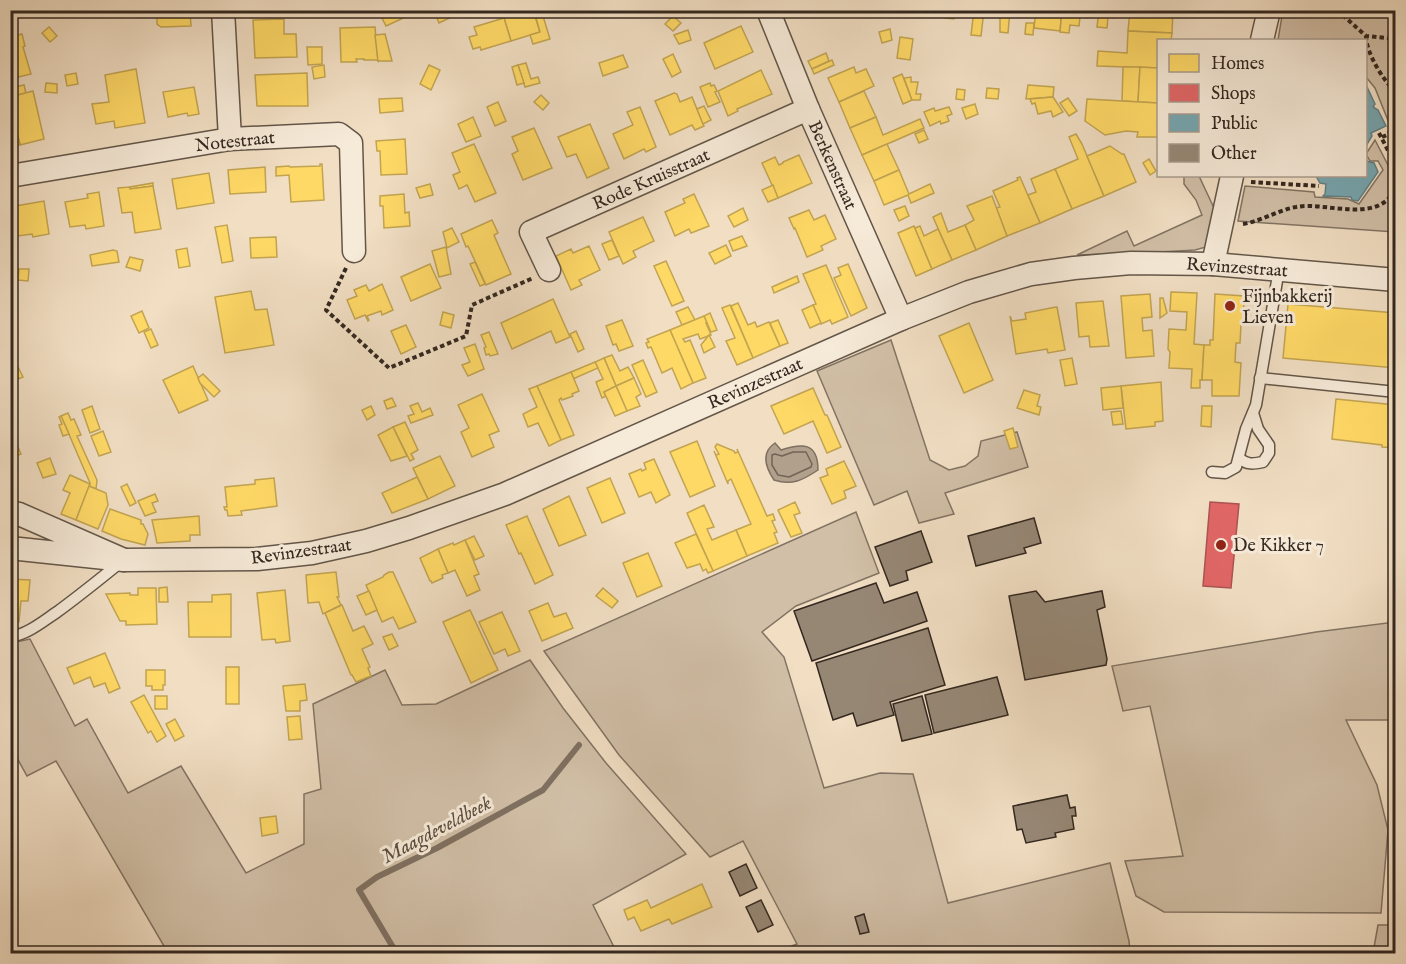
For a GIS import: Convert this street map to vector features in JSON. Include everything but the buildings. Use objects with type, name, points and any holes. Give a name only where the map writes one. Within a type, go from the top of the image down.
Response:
[{"type":"street","points":[[223,10],[230,139]]},
{"type":"street","name":"Berkenstraat","points":[[768,10],[808,109],[901,319]]},
{"type":"street","points":[[1262,39],[1269,10]]},
{"type":"street","name":"Rode Kruisstraat","points":[[549,270],[531,232],[808,109]]},
{"type":"street","name":"Notestraat","points":[[10,176],[230,139],[339,134],[351,143],[354,251]]},
{"type":"street","points":[[1212,264],[1232,178]]},
{"type":"street","name":"Revinzestraat","points":[[10,548],[124,560],[257,559],[312,553],[366,541],[505,494],[901,319],[969,292],[1031,274],[1131,263],[1212,264],[1395,280]]},
{"type":"street","name":"Revinzestraat","points":[[10,512],[124,560]]},
{"type":"lane","points":[[1212,472],[1225,473],[1236,467],[1239,458],[1246,429],[1256,405],[1279,269]]},
{"type":"lane","points":[[1260,378],[1395,392]]},
{"type":"lane","points":[[1239,458],[1248,464],[1263,462],[1269,453],[1269,445],[1258,429],[1252,413]]},
{"type":"lane","points":[[10,637],[35,627],[124,560]]},
{"type":"path","points":[[1337,10],[1366,36],[1395,39]]},
{"type":"path","points":[[1367,45],[1374,61],[1395,92]]},
{"type":"path","points":[[1395,126],[1387,135],[1381,135],[1395,166]]},
{"type":"path","points":[[1232,178],[1319,186]]},
{"type":"path","points":[[1221,224],[1240,225],[1256,222],[1275,213],[1299,206],[1368,209],[1392,196],[1395,187]]},
{"type":"path","points":[[354,251],[326,310],[389,368],[466,336],[472,305],[549,270]]},
{"type":"shaded area","points":[[1285,10],[1395,11],[1395,138],[1375,88],[1367,78],[1367,39],[1278,39]]},
{"type":"shaded area","points":[[1375,140],[1390,169],[1391,176],[1395,177],[1395,232],[1238,221],[1245,186],[1314,192],[1315,197],[1348,199],[1359,204],[1383,170],[1378,161],[1370,161],[1367,152]]},
{"type":"shaded area","points":[[1184,177],[1199,177],[1214,208],[1206,247],[1195,250],[1077,255],[1127,231],[1134,246],[1202,215],[1196,200],[1184,184]]},
{"type":"shaded area","points":[[891,340],[930,460],[949,470],[965,466],[978,456],[981,441],[1017,432],[1028,467],[945,493],[954,514],[919,523],[907,491],[874,505],[817,371]]},
{"type":"shaded area","points":[[856,512],[879,573],[796,606],[762,632],[784,657],[824,788],[880,773],[913,774],[948,903],[1110,863],[1130,951],[1113,954],[773,953],[797,944],[743,841],[710,857],[619,755],[544,651]]},
{"type":"shaded area","points":[[1395,622],[1395,720],[1346,720],[1377,785],[1388,830],[1381,913],[1164,912],[1136,896],[1125,861],[1183,856],[1150,706],[1123,711],[1112,666],[1316,632]]},
{"type":"shaded area","points":[[30,639],[75,726],[87,719],[128,793],[181,766],[246,873],[304,844],[304,794],[321,789],[313,704],[385,670],[402,705],[436,704],[530,660],[563,708],[606,763],[686,854],[593,905],[617,953],[168,953],[56,761],[27,776],[11,747],[11,643]]},
{"type":"shaded area","points":[[1378,925],[1395,925],[1395,953],[1373,953]]},
{"type":"water","points":[[775,443],[781,450],[802,446],[812,450],[818,470],[797,481],[774,480],[767,466],[766,456],[767,451]]},
{"type":"waterway","name":"Maagdeveldbeek","points":[[397,954],[359,890],[377,877],[437,848],[543,790],[579,745]]},
{"type":"place","name":"Fijnbakkerij Lieven","points":[[1230,306]]},
{"type":"place","name":"De Kikker 7","points":[[1221,545]]}]
